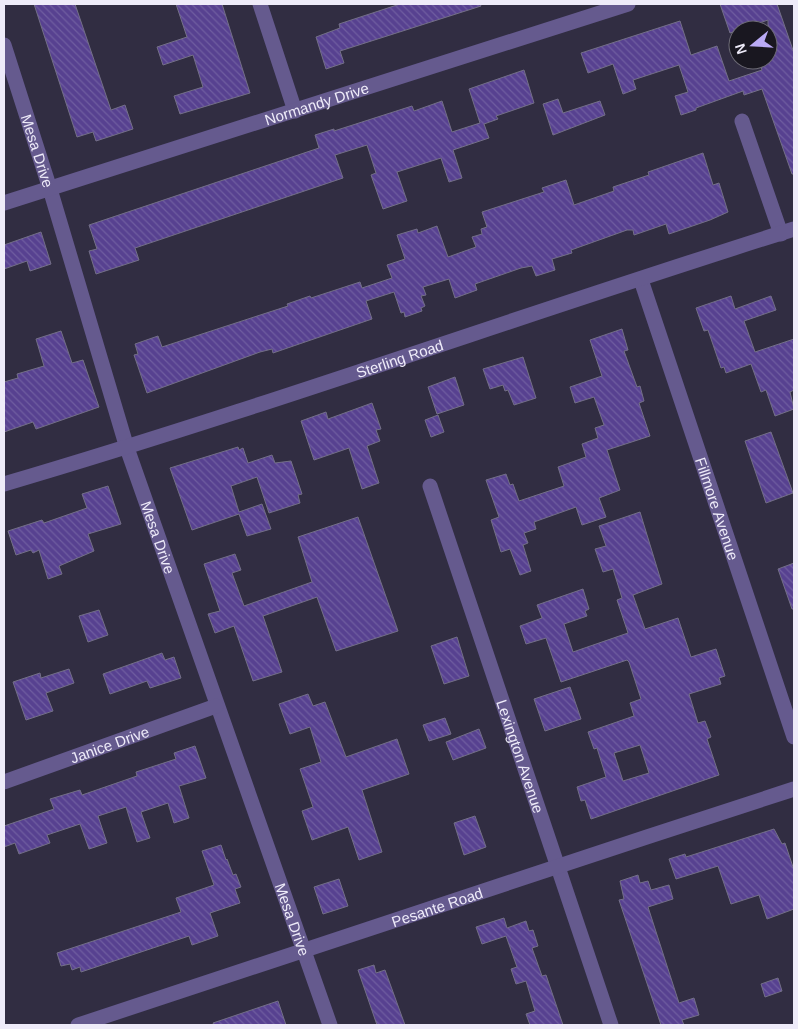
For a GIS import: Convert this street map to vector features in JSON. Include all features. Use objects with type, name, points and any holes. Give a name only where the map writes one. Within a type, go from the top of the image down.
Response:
[{"type":"street","points":[[260,4],[295,110]]},
{"type":"street","name":"Normandy Drive","points":[[4,203],[628,4]]},
{"type":"street","name":"Mesa Drive","points":[[4,46],[50,189],[127,448],[216,706],[330,1025]]},
{"type":"street","points":[[742,121],[787,231]]},
{"type":"street","name":"Sterling Road","points":[[4,484],[127,448],[391,359],[787,231]]},
{"type":"street","name":"Fillmore Avenue","points":[[640,280],[794,737]]},
{"type":"street","name":"Lexington Avenue","points":[[430,486],[611,1025]]},
{"type":"street","name":"Janice Drive","points":[[4,782],[216,706]]},
{"type":"street","name":"Pesante Road","points":[[78,1025],[305,952],[557,865],[794,789]]},
{"type":"building","points":[[34,4],[75,4],[111,110],[125,105],[133,129],[96,141],[93,132],[77,137]]},
{"type":"building","points":[[176,4],[222,4],[250,93],[180,114],[174,96],[203,87],[193,55],[163,65],[157,47],[187,37]]},
{"type":"building","points":[[400,4],[480,4],[481,6],[340,51],[344,63],[326,69],[316,37],[340,28],[339,24]]},
{"type":"building","points":[[720,4],[777,4],[794,53],[794,174],[792,174],[762,89],[744,95],[743,91],[681,115],[675,96],[688,92],[679,65],[633,80],[636,89],[623,94],[613,64],[588,73],[581,53],[680,21],[691,55],[717,46],[729,81],[762,70],[778,70],[778,20],[728,20],[728,27]]},
{"type":"building","points":[[524,70],[534,103],[496,116],[498,119],[484,124],[489,138],[453,150],[462,178],[449,182],[441,158],[397,172],[407,201],[383,209],[371,175],[376,173],[367,145],[335,155],[343,178],[135,248],[139,260],[96,274],[89,251],[97,249],[89,225],[319,148],[315,135],[334,129],[334,131],[412,106],[414,111],[442,101],[452,132],[480,123],[469,89]]},
{"type":"building","points":[[558,99],[563,113],[600,101],[605,115],[553,135],[543,104]]},
{"type":"building","points":[[703,153],[713,185],[719,183],[728,212],[710,220],[669,234],[666,224],[634,235],[633,230],[627,230],[571,250],[572,253],[552,259],[555,270],[536,276],[532,266],[521,268],[475,284],[477,290],[455,298],[449,279],[423,287],[426,295],[421,296],[425,306],[421,308],[422,311],[405,317],[404,312],[401,313],[394,292],[366,301],[372,319],[273,353],[272,349],[260,352],[147,393],[134,355],[138,354],[135,344],[158,336],[162,347],[288,306],[287,304],[310,296],[311,298],[360,282],[362,288],[392,278],[387,265],[405,259],[397,235],[417,229],[418,233],[437,226],[448,257],[476,247],[472,237],[482,234],[481,229],[487,227],[482,212],[544,192],[542,188],[566,180],[574,205],[614,191],[613,187],[649,175],[648,172]]},
{"type":"building","points":[[41,232],[51,264],[30,271],[27,261],[4,269],[4,245]]},
{"type":"building","points":[[731,296],[735,309],[771,296],[776,310],[744,321],[755,352],[794,339],[794,390],[790,392],[794,409],[775,416],[766,390],[761,392],[751,364],[726,373],[724,367],[721,368],[708,330],[704,331],[696,308]]},
{"type":"building","points":[[622,329],[628,350],[624,351],[637,387],[640,386],[644,401],[639,403],[650,436],[607,450],[620,490],[599,498],[606,517],[582,525],[576,507],[534,522],[536,529],[524,533],[528,543],[523,545],[531,571],[520,575],[510,549],[501,552],[491,520],[499,517],[486,480],[506,474],[510,485],[513,484],[519,501],[564,486],[558,467],[586,457],[582,444],[598,438],[595,428],[604,425],[594,397],[575,403],[570,387],[602,376],[590,340]]},
{"type":"building","points":[[61,331],[72,363],[83,360],[99,407],[36,429],[33,422],[4,432],[4,382],[18,378],[17,374],[44,366],[36,339]]},
{"type":"building","points":[[523,357],[536,398],[514,405],[508,390],[505,391],[503,385],[490,389],[483,369]]},
{"type":"building","points":[[455,377],[464,405],[437,414],[428,387]]},
{"type":"building","points":[[372,403],[381,429],[376,430],[380,441],[367,446],[379,483],[362,489],[349,448],[314,460],[301,421],[326,412],[328,419]]},
{"type":"building","points":[[438,415],[444,432],[431,437],[425,420]]},
{"type":"building","points":[[771,432],[793,493],[766,503],[745,441]]},
{"type":"building","points":[[238,447],[239,450],[243,448],[248,463],[272,455],[275,463],[291,461],[302,494],[298,495],[300,503],[269,513],[257,477],[231,486],[239,512],[262,504],[271,529],[247,536],[239,514],[192,530],[170,468]]},
{"type":"building","points":[[108,486],[121,524],[88,534],[94,551],[59,566],[62,574],[48,579],[39,550],[33,553],[31,550],[16,555],[8,531],[42,520],[44,523],[87,508],[82,494]]},
{"type":"building","points":[[640,512],[662,584],[633,595],[645,629],[678,618],[691,657],[716,649],[725,676],[719,678],[721,684],[689,694],[698,723],[705,721],[711,737],[707,739],[719,775],[591,819],[585,800],[581,801],[577,787],[606,777],[597,748],[594,749],[588,732],[634,716],[630,703],[641,699],[629,662],[627,660],[561,682],[546,638],[526,644],[520,626],[542,618],[537,605],[583,589],[589,609],[585,611],[587,616],[564,624],[573,652],[628,633],[617,600],[622,598],[613,569],[603,572],[595,549],[606,546],[599,526]],"holes":[[[640,745],[649,773],[623,781],[614,753]]]},
{"type":"building","points":[[358,517],[398,631],[336,651],[317,597],[263,616],[282,672],[253,681],[234,626],[215,633],[208,614],[220,611],[204,564],[235,554],[241,570],[232,573],[244,606],[312,582],[298,537]]},
{"type":"building","points":[[794,563],[794,609],[792,609],[778,569]]},
{"type":"building","points":[[99,610],[108,635],[88,642],[79,616]]},
{"type":"building","points":[[457,637],[469,676],[444,684],[431,646]]},
{"type":"building","points":[[162,653],[165,660],[174,657],[181,678],[150,688],[147,681],[110,694],[103,674]]},
{"type":"building","points":[[69,669],[74,683],[46,693],[53,711],[26,720],[13,682],[40,673],[41,678]]},
{"type":"building","points":[[570,687],[581,719],[545,731],[534,699]]},
{"type":"building","points":[[308,694],[313,706],[325,702],[346,757],[397,739],[409,774],[362,790],[382,852],[359,860],[348,827],[312,840],[302,811],[313,807],[300,769],[321,762],[310,727],[290,734],[279,704]]},
{"type":"building","points":[[445,718],[451,734],[429,741],[423,725]]},
{"type":"building","points":[[479,729],[486,748],[453,760],[446,742]]},
{"type":"building","points":[[195,746],[206,778],[179,786],[189,818],[174,823],[168,803],[141,812],[150,838],[137,842],[126,807],[98,816],[107,843],[89,849],[80,824],[47,835],[50,843],[19,854],[15,843],[4,847],[4,826],[54,809],[50,799],[80,790],[82,795],[137,776],[136,772],[176,759],[174,753]]},
{"type":"building","points":[[475,816],[486,847],[464,855],[454,823]]},
{"type":"building","points":[[774,829],[782,844],[785,843],[794,870],[794,909],[767,919],[759,895],[731,904],[718,866],[676,879],[669,859],[685,854],[686,857]]},
{"type":"building","points":[[221,845],[233,875],[236,874],[241,887],[235,889],[240,903],[210,913],[218,936],[192,945],[189,936],[81,972],[80,967],[72,970],[70,964],[61,966],[57,953],[181,912],[176,898],[214,885],[202,851]]},
{"type":"building","points":[[638,875],[640,883],[648,881],[651,890],[669,885],[673,899],[648,907],[679,1003],[694,998],[699,1015],[682,1020],[684,1025],[661,1025],[619,900],[624,899],[620,881]]},
{"type":"building","points":[[339,879],[348,906],[323,914],[314,887]]},
{"type":"building","points":[[504,918],[507,928],[526,921],[529,931],[533,930],[538,946],[532,948],[542,976],[546,975],[563,1025],[530,1025],[526,1014],[535,1011],[526,981],[516,984],[511,969],[517,967],[506,936],[482,944],[476,927]]},
{"type":"building","points":[[374,965],[376,973],[385,970],[405,1025],[377,1025],[358,970]]},
{"type":"building","points":[[778,978],[782,991],[765,997],[761,984]]},
{"type":"building","points":[[278,1001],[286,1025],[214,1025],[213,1023]]}]
